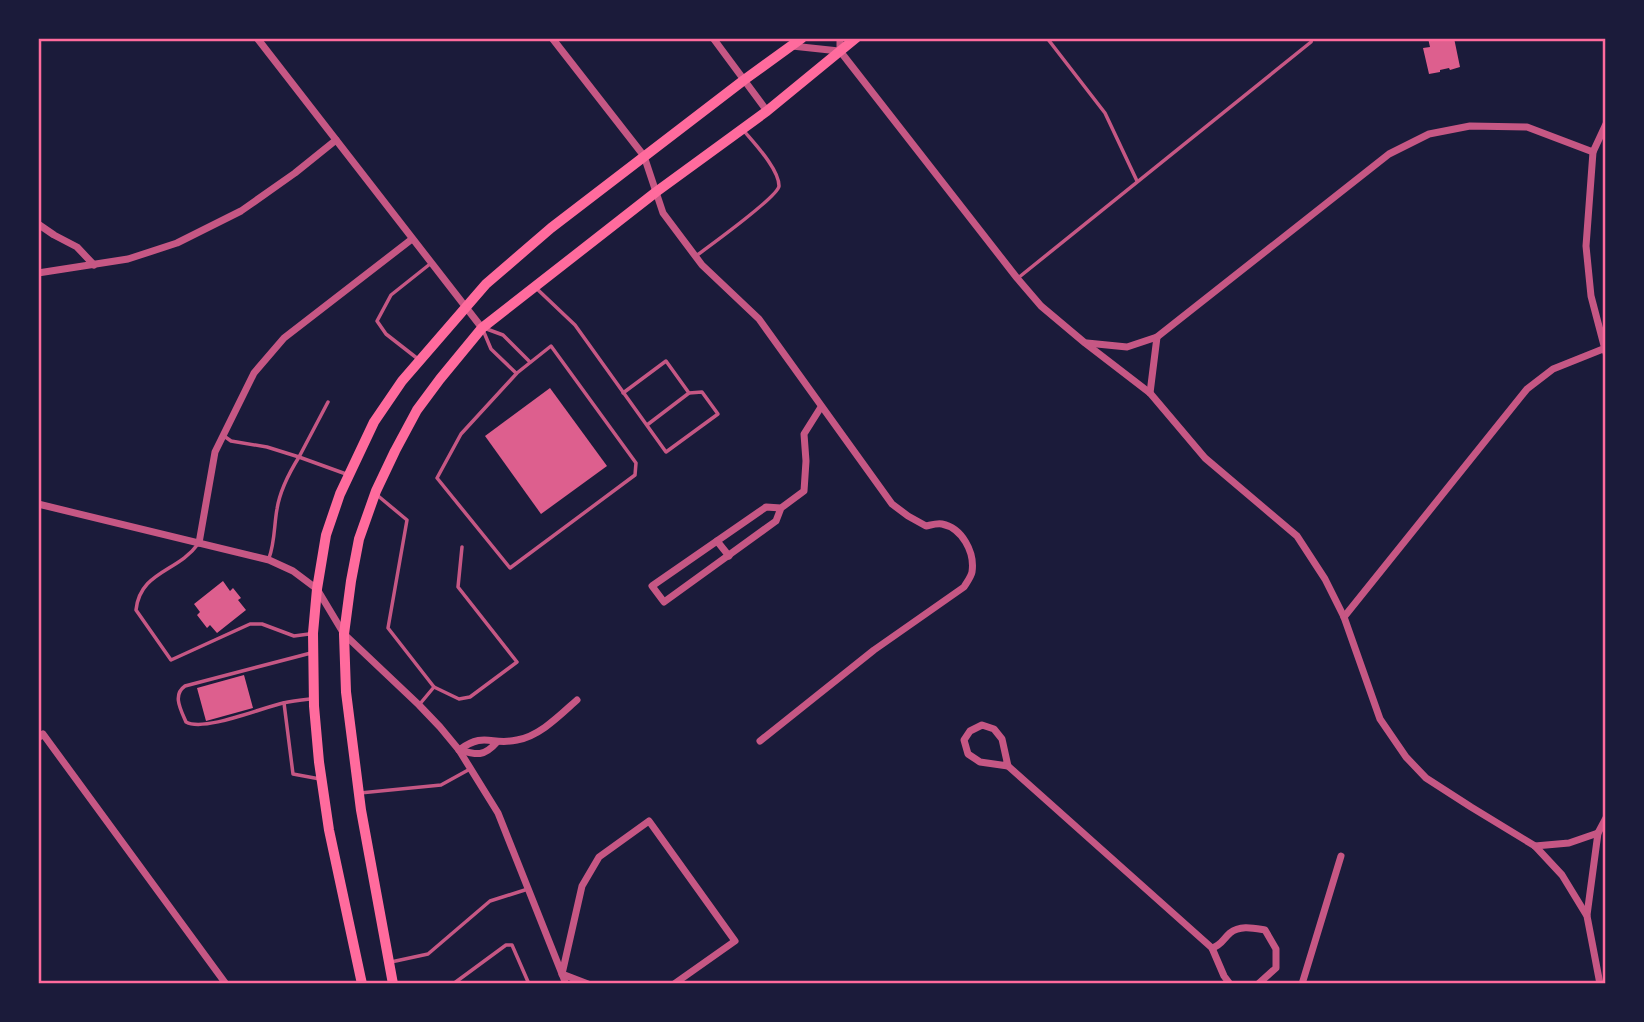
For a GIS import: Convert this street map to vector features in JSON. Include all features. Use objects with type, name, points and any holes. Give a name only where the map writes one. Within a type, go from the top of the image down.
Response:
[{"type":"main road","points":[[362,984],[329,830],[321,779],[314,698],[313,633],[317,589],[326,535],[340,494],[374,422],[402,381],[486,284],[551,228],[802,38]]},
{"type":"main road","points":[[393,984],[359,793],[346,692],[344,634],[359,539],[375,494],[395,451],[417,410],[482,328],[856,38]]},
{"type":"street","points":[[257,38],[482,328]]},
{"type":"street","points":[[552,38],[644,156],[663,213],[702,265],[759,319],[892,504],[926,526],[940,523],[953,528],[965,539],[971,556],[971,573],[964,587],[874,650],[760,741]]},
{"type":"street","points":[[713,38],[766,110]]},
{"type":"street","points":[[840,38],[840,51],[1041,306],[1150,393],[1205,458],[1297,536],[1325,579],[1344,617],[1380,719],[1406,757],[1426,778],[1535,846],[1562,875],[1587,916]]},
{"type":"street","points":[[790,46],[840,51]]},
{"type":"street","points":[[1344,617],[1527,389],[1553,369],[1604,351],[1591,296],[1586,246],[1593,152],[1605,124]]},
{"type":"street","points":[[1084,342],[1127,348],[1157,337],[1389,154],[1429,134],[1470,126],[1527,127],[1593,152]]},
{"type":"street","points":[[38,273],[128,259],[177,243],[241,211],[336,140]]},
{"type":"street","points":[[38,224],[77,247],[94,265]]},
{"type":"street","points":[[199,543],[215,452],[254,373],[284,338],[412,239]]},
{"type":"street","points":[[1150,393],[1157,337]]},
{"type":"street","points":[[781,508],[766,507],[652,586],[664,602],[776,521],[781,508],[804,491],[804,434],[821,407]]},
{"type":"street","points":[[38,504],[269,560],[293,571],[317,589],[344,634],[419,705],[472,768],[498,813],[566,984]]},
{"type":"street","points":[[717,541],[729,556]]},
{"type":"street","points":[[459,750],[470,742],[486,739],[497,742],[526,738],[550,723],[577,700]]},
{"type":"street","points":[[1008,766],[1002,739],[994,729],[982,725],[970,731],[964,740],[968,754],[981,762],[1008,766],[1212,948],[1230,984]]},
{"type":"street","points":[[38,738],[43,734],[226,984]]},
{"type":"street","points":[[459,750],[477,755],[490,750],[497,742]]},
{"type":"street","points":[[1600,984],[1587,916],[1598,832],[1605,818]]},
{"type":"street","points":[[562,974],[582,886],[599,857],[649,821],[735,941],[674,984]]},
{"type":"street","points":[[1535,846],[1569,844],[1598,832]]},
{"type":"street","points":[[1302,984],[1340,856]]},
{"type":"street","points":[[1212,948],[1220,946],[1231,932],[1247,927],[1265,930],[1276,949],[1276,968],[1258,984]]},
{"type":"street","points":[[562,974],[588,984]]},
{"type":"lane","points":[[1047,38],[1105,113],[1137,182]]},
{"type":"lane","points":[[1017,278],[1311,42],[1312,38]]},
{"type":"lane","points":[[696,256],[777,191],[779,184],[775,172],[743,128]]},
{"type":"lane","points":[[419,360],[386,334],[377,321],[391,295],[431,263]]},
{"type":"lane","points":[[535,287],[575,325],[666,452],[718,414],[702,392],[690,393],[647,425]]},
{"type":"lane","points":[[482,328],[503,335],[530,362]]},
{"type":"lane","points":[[482,328],[491,349],[517,373]]},
{"type":"lane","points":[[551,346],[636,463],[635,475],[510,568],[437,478],[461,433],[530,362],[551,346]]},
{"type":"lane","points":[[623,393],[666,361],[690,393]]},
{"type":"lane","points":[[269,560],[277,508],[287,478],[328,402]]},
{"type":"lane","points":[[223,435],[231,441],[267,447],[349,475]]},
{"type":"lane","points":[[375,494],[407,520],[388,628],[434,687],[459,699],[470,696],[517,662],[458,587],[462,547]]},
{"type":"lane","points":[[199,543],[190,555],[150,580],[137,598],[136,610],[171,660],[250,624],[262,624],[294,636],[313,633]]},
{"type":"lane","points":[[313,652],[185,686],[177,696],[186,722],[192,726],[211,724],[284,703],[314,698]]},
{"type":"lane","points":[[419,705],[434,687]]},
{"type":"lane","points":[[284,703],[293,774],[321,779]]},
{"type":"lane","points":[[359,793],[441,785],[472,768]]},
{"type":"lane","points":[[389,962],[428,954],[490,901],[528,889]]},
{"type":"lane","points":[[453,984],[506,945],[512,945],[529,984]]},
{"type":"building","points":[[1428,38],[1454,38],[1460,67],[1429,74],[1423,48],[1430,47]]},
{"type":"building","points":[[550,388],[607,466],[541,514],[485,436]]},
{"type":"building","points":[[223,581],[230,591],[233,588],[241,598],[238,600],[246,610],[217,633],[210,625],[207,628],[197,615],[200,612],[194,604]]},
{"type":"building","points":[[244,675],[253,708],[206,721],[197,688]]}]
